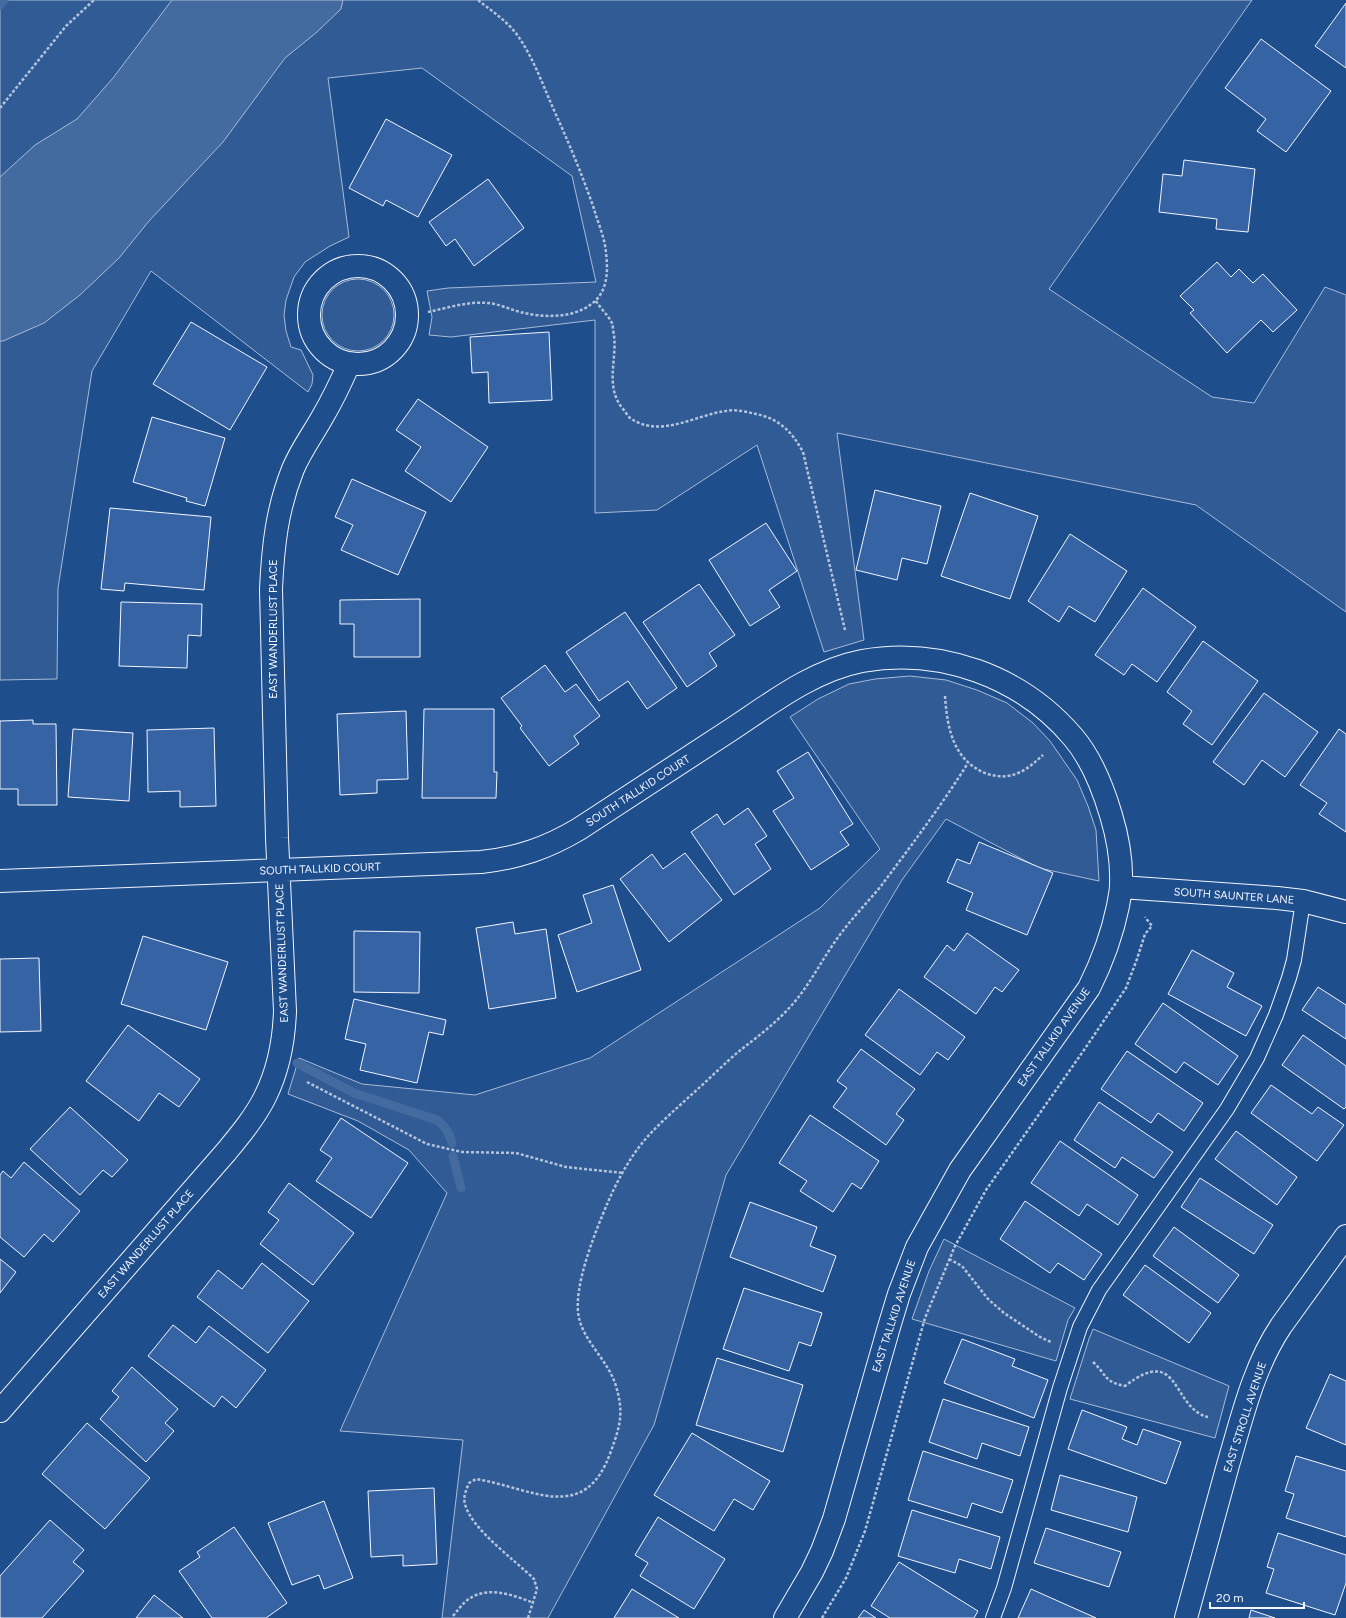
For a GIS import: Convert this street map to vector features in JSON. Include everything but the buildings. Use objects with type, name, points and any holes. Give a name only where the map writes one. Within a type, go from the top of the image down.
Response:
[{"type":"street","points":[[356,266],[372,268],[387,275],[399,287],[406,302],[408,318],[404,334],[395,349],[382,359],[366,364],[349,364],[334,359],[322,349],[312,336],[308,320],[310,304],[316,289],[326,277],[340,268],[356,266]]},
{"type":"street","name":"EAST WANDERLUST PLACE","points":[[0,1411],[226,1152],[251,1120],[265,1097],[275,1073],[284,1029],[271,588],[277,522],[293,469],[307,441],[336,393],[349,364]]},
{"type":"street","name":"SOUTH TALLKID COURT","points":[[0,881],[501,860],[534,852],[564,838],[814,677],[861,661],[891,658],[924,658],[982,672],[1005,682],[1055,718],[1073,738],[1085,753],[1106,799],[1117,838],[1121,861],[1121,887]]},
{"type":"street","name":"SOUTH SAUNTER LANE","points":[[1121,887],[1277,898],[1303,901],[1346,912]]},
{"type":"street","name":"EAST TALLKID AVENUE","points":[[785,1618],[812,1572],[832,1525],[899,1294],[917,1247],[960,1170],[1089,988],[1106,949],[1121,887]]},
{"type":"street","name":"EAST STROLL AVENUE","points":[[1186,1618],[1237,1434],[1260,1366],[1281,1326],[1346,1236]]},
{"type":"lane","points":[[993,1618],[1004,1588],[1060,1388],[1080,1327],[1099,1290],[1227,1109],[1257,1058],[1267,1037],[1289,978],[1294,960],[1303,901]]},
{"type":"path","points":[[0,108],[66,26],[94,0]]},
{"type":"path","points":[[428,312],[477,303],[488,303],[501,305],[520,312],[542,315],[564,315],[582,310],[596,301],[604,289],[607,273],[606,251],[583,178],[537,72],[520,39],[503,20],[478,0]]},
{"type":"path","points":[[596,301],[612,323],[614,342],[613,389],[619,404],[629,417],[643,424],[662,427],[684,423],[727,410],[745,411],[768,416],[786,428],[796,439],[803,452],[845,630]]},
{"type":"path","points":[[945,696],[949,730],[953,742],[968,763],[978,770],[993,776],[1007,777],[1029,767],[1043,755]]},
{"type":"path","points":[[528,1618],[534,1603],[536,1589],[534,1580],[471,1520],[465,1504],[465,1494],[469,1483],[476,1479],[526,1492],[554,1496],[570,1496],[580,1494],[589,1487],[597,1480],[604,1468],[618,1433],[622,1414],[614,1380],[579,1319],[577,1300],[586,1257],[613,1189],[648,1135],[734,1056],[792,1006],[839,936],[880,888],[935,813],[968,763]]},
{"type":"path","points":[[822,1618],[846,1578],[865,1531],[926,1318],[949,1259],[964,1228],[986,1190],[1126,988],[1145,934],[1152,926],[1144,915]]},
{"type":"path","points":[[307,1082],[427,1144],[462,1152],[516,1153],[566,1167],[623,1173]]},
{"type":"path","points":[[949,1259],[962,1266],[988,1299],[1004,1313],[1040,1337],[1053,1343]]},
{"type":"path","points":[[1088,1358],[1097,1366],[1107,1379],[1115,1384],[1125,1386],[1136,1377],[1156,1371],[1164,1374],[1172,1380],[1192,1407],[1201,1415],[1208,1417]]},
{"type":"path","points":[[453,1616],[466,1601],[484,1592],[503,1593],[534,1603]]},
{"type":"shaded area","points":[[0,0],[1252,0],[1049,289],[1212,397],[1254,403],[1325,287],[1346,295],[1346,612],[1196,505],[837,433],[864,640],[824,652],[757,445],[657,510],[595,513],[595,320],[451,337],[429,335],[432,317],[427,291],[448,288],[596,282],[572,176],[422,68],[328,78],[349,237],[330,246],[305,262],[294,277],[286,300],[284,315],[286,331],[291,347],[301,350],[313,375],[312,384],[308,392],[151,271],[92,371],[58,588],[57,679],[0,680]]},
{"type":"shaded area","points":[[172,0],[343,0],[341,9],[317,32],[285,58],[223,142],[149,221],[119,258],[80,295],[44,323],[0,341],[0,177],[35,145],[77,119],[113,78]]},
{"type":"shaded area","points":[[351,279],[365,279],[384,289],[394,308],[394,322],[384,341],[365,351],[351,351],[332,341],[322,322],[322,308],[332,289]]},
{"type":"shaded area","points":[[910,676],[946,680],[977,690],[1007,703],[1033,723],[1050,741],[1077,780],[1088,806],[1096,830],[1099,881],[1039,868],[946,819],[902,880],[726,1175],[654,1425],[548,1618],[442,1618],[463,1440],[340,1431],[447,1193],[409,1150],[358,1121],[288,1094],[299,1058],[362,1084],[475,1095],[590,1058],[820,908],[880,849],[790,717],[818,699],[849,684],[875,679]]},
{"type":"shaded area","points":[[944,1239],[1075,1308],[1068,1320],[1056,1361],[912,1319],[929,1271]]},
{"type":"shaded area","points":[[1093,1329],[1229,1386],[1215,1438],[1070,1399]]},
{"type":"waterway","points":[[0,5],[4,0]]},
{"type":"waterway","points":[[297,1063],[354,1093],[437,1120],[447,1130],[452,1143]]},
{"type":"waterway","points":[[453,1156],[461,1188]]}]
